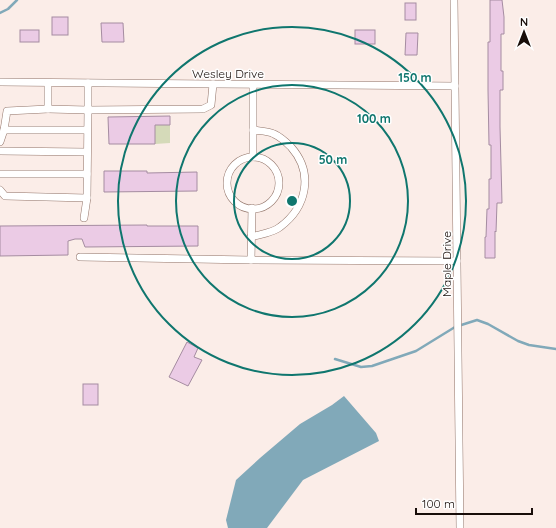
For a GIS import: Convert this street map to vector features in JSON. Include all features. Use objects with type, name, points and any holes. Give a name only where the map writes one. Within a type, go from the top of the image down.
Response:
[{"type":"street","name":"Maple Drive","points":[[454,0],[460,528]]},
{"type":"street","name":"Wesley Drive","points":[[0,82],[455,86]]},
{"type":"street","points":[[48,83],[48,109]]},
{"type":"street","points":[[84,218],[87,198],[88,83]]},
{"type":"street","points":[[0,142],[4,130],[6,110],[203,109],[211,105],[213,84]]},
{"type":"street","points":[[253,85],[253,157]]},
{"type":"street","points":[[4,130],[87,130]]},
{"type":"street","points":[[251,237],[279,228],[292,216],[300,203],[304,189],[305,175],[302,163],[294,151],[284,141],[273,133],[253,130]]},
{"type":"street","points":[[0,151],[87,152]]},
{"type":"street","points":[[253,157],[261,158],[274,168],[278,183],[275,195],[267,204],[252,208],[243,207],[235,202],[230,195],[227,186],[227,178],[230,169],[236,162],[244,158],[253,157]]},
{"type":"street","points":[[0,174],[87,174]]},
{"type":"street","points":[[0,190],[5,196],[87,198]]},
{"type":"street","points":[[251,260],[252,208]]},
{"type":"street","points":[[80,257],[457,261]]},
{"type":"green space","points":[[155,125],[170,125],[170,143],[155,144]]},
{"type":"water","points":[[344,396],[376,433],[379,441],[303,480],[267,528],[228,528],[226,520],[236,480],[300,424]]},
{"type":"building","points":[[490,0],[502,0],[504,17],[504,34],[501,34],[501,71],[503,71],[503,90],[500,90],[502,203],[497,203],[495,258],[485,258],[487,209],[489,209],[489,179],[491,179],[488,90]]},
{"type":"building","points":[[405,3],[416,3],[416,20],[405,20]]},
{"type":"building","points":[[52,17],[68,17],[68,35],[52,35]]},
{"type":"building","points":[[101,23],[123,23],[124,42],[102,42]]},
{"type":"building","points":[[20,30],[39,30],[39,42],[20,42]]},
{"type":"building","points":[[355,30],[375,30],[375,44],[355,44]]},
{"type":"building","points":[[406,33],[418,33],[417,55],[405,55]]},
{"type":"building","points":[[170,116],[170,125],[155,125],[155,144],[109,144],[108,117]]},
{"type":"building","points":[[104,171],[147,171],[147,173],[197,172],[197,191],[104,192]]},
{"type":"building","points":[[0,226],[198,226],[198,246],[85,247],[82,239],[75,239],[68,241],[68,255],[0,256]]},
{"type":"building","points":[[187,342],[198,348],[194,357],[202,360],[188,386],[169,377]]},
{"type":"building","points":[[83,384],[98,384],[98,405],[83,405]]},
{"type":"waterway","points":[[0,13],[8,9],[17,0]]},
{"type":"waterway","points":[[335,359],[361,367],[372,366],[416,351],[455,327],[477,320],[488,324],[518,341],[529,345],[556,349]]}]
